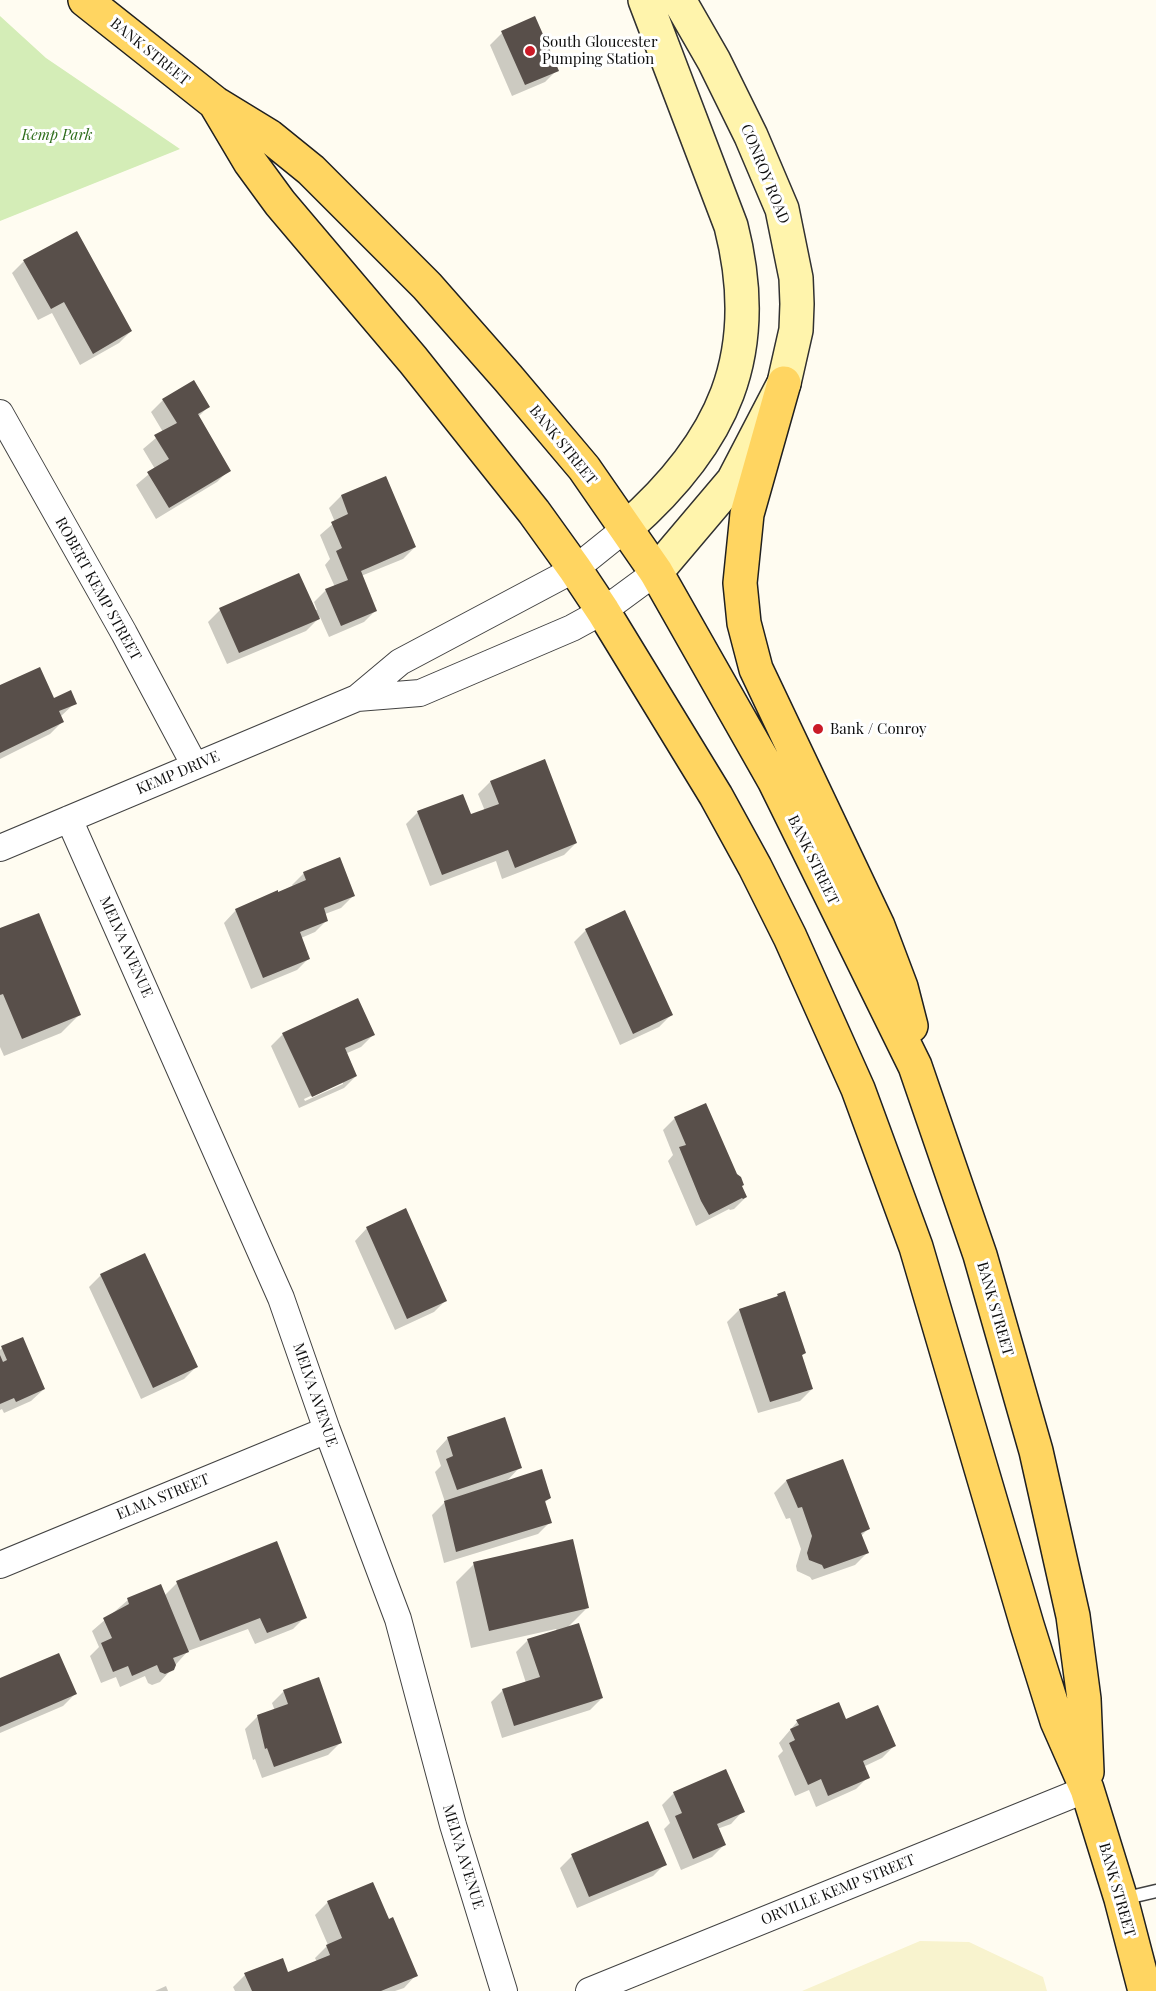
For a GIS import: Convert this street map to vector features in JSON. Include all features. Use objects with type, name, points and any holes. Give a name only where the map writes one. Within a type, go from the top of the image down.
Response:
[{"type":"main road","name":"BANK STREET","points":[[85,0],[215,103],[269,136],[311,170],[427,286],[584,468],[656,572],[774,780],[915,1066],[980,1255],[1036,1451],[1073,1616],[1084,1699],[1087,1789]]},
{"type":"main road","points":[[626,528],[656,502],[695,456],[715,422],[732,386],[743,320],[738,252],[731,226],[645,0]]},
{"type":"main road","name":"CONROY ROAD","points":[[656,572],[734,481],[784,383],[796,330],[797,304],[793,255],[782,209],[752,136],[714,61],[679,0]]},
{"type":"main road","name":"BANK STREET","points":[[215,103],[250,162],[280,203],[413,360],[534,512],[575,569],[716,796],[790,937],[858,1089],[916,1247],[1048,1692],[1057,1721],[1087,1789],[1121,1899],[1145,1991]]},
{"type":"main road","points":[[784,383],[747,514],[740,583],[744,623],[756,669],[882,936],[910,1018],[915,1066]]},
{"type":"street","name":"ROBERT KEMP STREET","points":[[0,413],[124,633],[195,766]]},
{"type":"street","name":"KEMP DRIVE","points":[[0,848],[357,698],[400,662],[575,569],[626,528]]},
{"type":"street","name":"KEMP DRIVE","points":[[357,698],[420,693],[572,628],[603,611],[656,572]]},
{"type":"street","name":"MELVA AVENUE","points":[[69,819],[281,1298],[327,1430],[398,1619],[453,1825],[504,1991]]},
{"type":"street","name":"ELMA STREET","points":[[0,1565],[327,1430]]},
{"type":"street","name":"ORVILLE KEMP STREET","points":[[589,1991],[1087,1789]]},
{"type":"lane","points":[[1121,1899],[1156,1891]]},
{"type":"shaded area","points":[[920,1941],[969,1942],[1043,1977],[1047,1991],[802,1991]]},
{"type":"green space","name":"Kemp Park","points":[[0,16],[46,58],[180,149],[0,221]]},
{"type":"building","name":"South Gloucester Pumping Station","points":[[535,16],[559,71],[525,85],[501,31]]},
{"type":"building","points":[[77,231],[132,331],[93,354],[64,302],[51,309],[23,260]]},
{"type":"building","points":[[194,380],[210,407],[198,414],[231,471],[169,508],[147,472],[169,459],[154,435],[177,423],[162,399]]},
{"type":"building","points":[[386,476],[416,547],[361,571],[377,611],[341,626],[325,589],[348,580],[336,551],[342,548],[331,522],[348,514],[341,495]]},
{"type":"building","points":[[299,573],[320,619],[239,653],[219,608]]},
{"type":"building","points":[[40,667],[54,698],[71,690],[77,704],[59,711],[64,722],[0,753],[0,685]]},
{"type":"building","points":[[545,759],[577,843],[515,868],[508,850],[442,875],[417,811],[463,794],[471,814],[499,804],[490,781]]},
{"type":"building","points":[[340,857],[355,896],[324,908],[328,921],[300,932],[310,959],[263,978],[235,909],[306,880],[303,872]]},
{"type":"building","points":[[625,910],[673,1015],[633,1034],[585,929]]},
{"type":"building","points":[[39,913],[81,1015],[22,1039],[3,994],[0,995],[0,928]]},
{"type":"building","points":[[358,998],[375,1035],[345,1048],[357,1076],[312,1097],[282,1033]]},
{"type":"building","points":[[706,1103],[737,1174],[741,1177],[747,1197],[709,1215],[679,1147],[686,1145],[674,1117]]},
{"type":"building","points":[[406,1208],[447,1301],[407,1319],[366,1227]]},
{"type":"building","points":[[145,1253],[198,1367],[153,1388],[100,1274]]},
{"type":"building","points":[[785,1291],[806,1353],[802,1355],[813,1389],[770,1402],[739,1309],[778,1296],[777,1294]]},
{"type":"building","points":[[23,1337],[45,1389],[16,1402],[14,1398],[0,1404],[0,1355],[3,1362],[7,1360],[1,1346]]},
{"type":"building","points":[[505,1417],[522,1468],[457,1490],[446,1459],[453,1456],[447,1437]]},
{"type":"building","points":[[843,1459],[870,1529],[861,1533],[869,1553],[824,1569],[822,1565],[809,1560],[807,1553],[812,1536],[802,1507],[798,1508],[786,1480]]},
{"type":"building","points":[[542,1469],[551,1498],[545,1501],[552,1523],[456,1552],[444,1501]]},
{"type":"building","points":[[573,1539],[589,1608],[489,1631],[473,1562]]},
{"type":"building","points":[[277,1541],[307,1618],[267,1633],[260,1618],[200,1641],[176,1581]]},
{"type":"building","points":[[161,1584],[189,1652],[173,1658],[176,1665],[174,1670],[165,1674],[160,1672],[157,1665],[132,1676],[128,1666],[113,1672],[101,1643],[112,1638],[103,1618],[129,1604],[127,1598]]},
{"type":"building","points":[[579,1623],[603,1698],[514,1726],[502,1689],[540,1677],[527,1639]]},
{"type":"building","points":[[59,1653],[77,1694],[0,1727],[0,1678]]},
{"type":"building","points":[[319,1677],[342,1743],[274,1767],[267,1748],[265,1749],[257,1715],[288,1704],[283,1690]]},
{"type":"building","points":[[839,1702],[846,1719],[878,1705],[896,1746],[863,1761],[870,1778],[828,1796],[821,1779],[808,1785],[789,1743],[795,1740],[790,1729],[799,1725],[796,1720]]},
{"type":"building","points":[[726,1769],[745,1812],[717,1824],[726,1845],[693,1859],[675,1816],[682,1813],[673,1792]]},
{"type":"building","points":[[648,1821],[667,1865],[589,1897],[571,1854]]},
{"type":"building","points":[[373,1882],[389,1919],[393,1917],[418,1976],[381,1991],[252,1991],[244,1973],[283,1958],[288,1972],[330,1955],[326,1945],[342,1938],[327,1901]]},
{"type":"place","name":"South Gloucester Pumping Station","points":[[530,51]]},
{"type":"place","name":"Bank / Conroy","points":[[818,729]]}]
